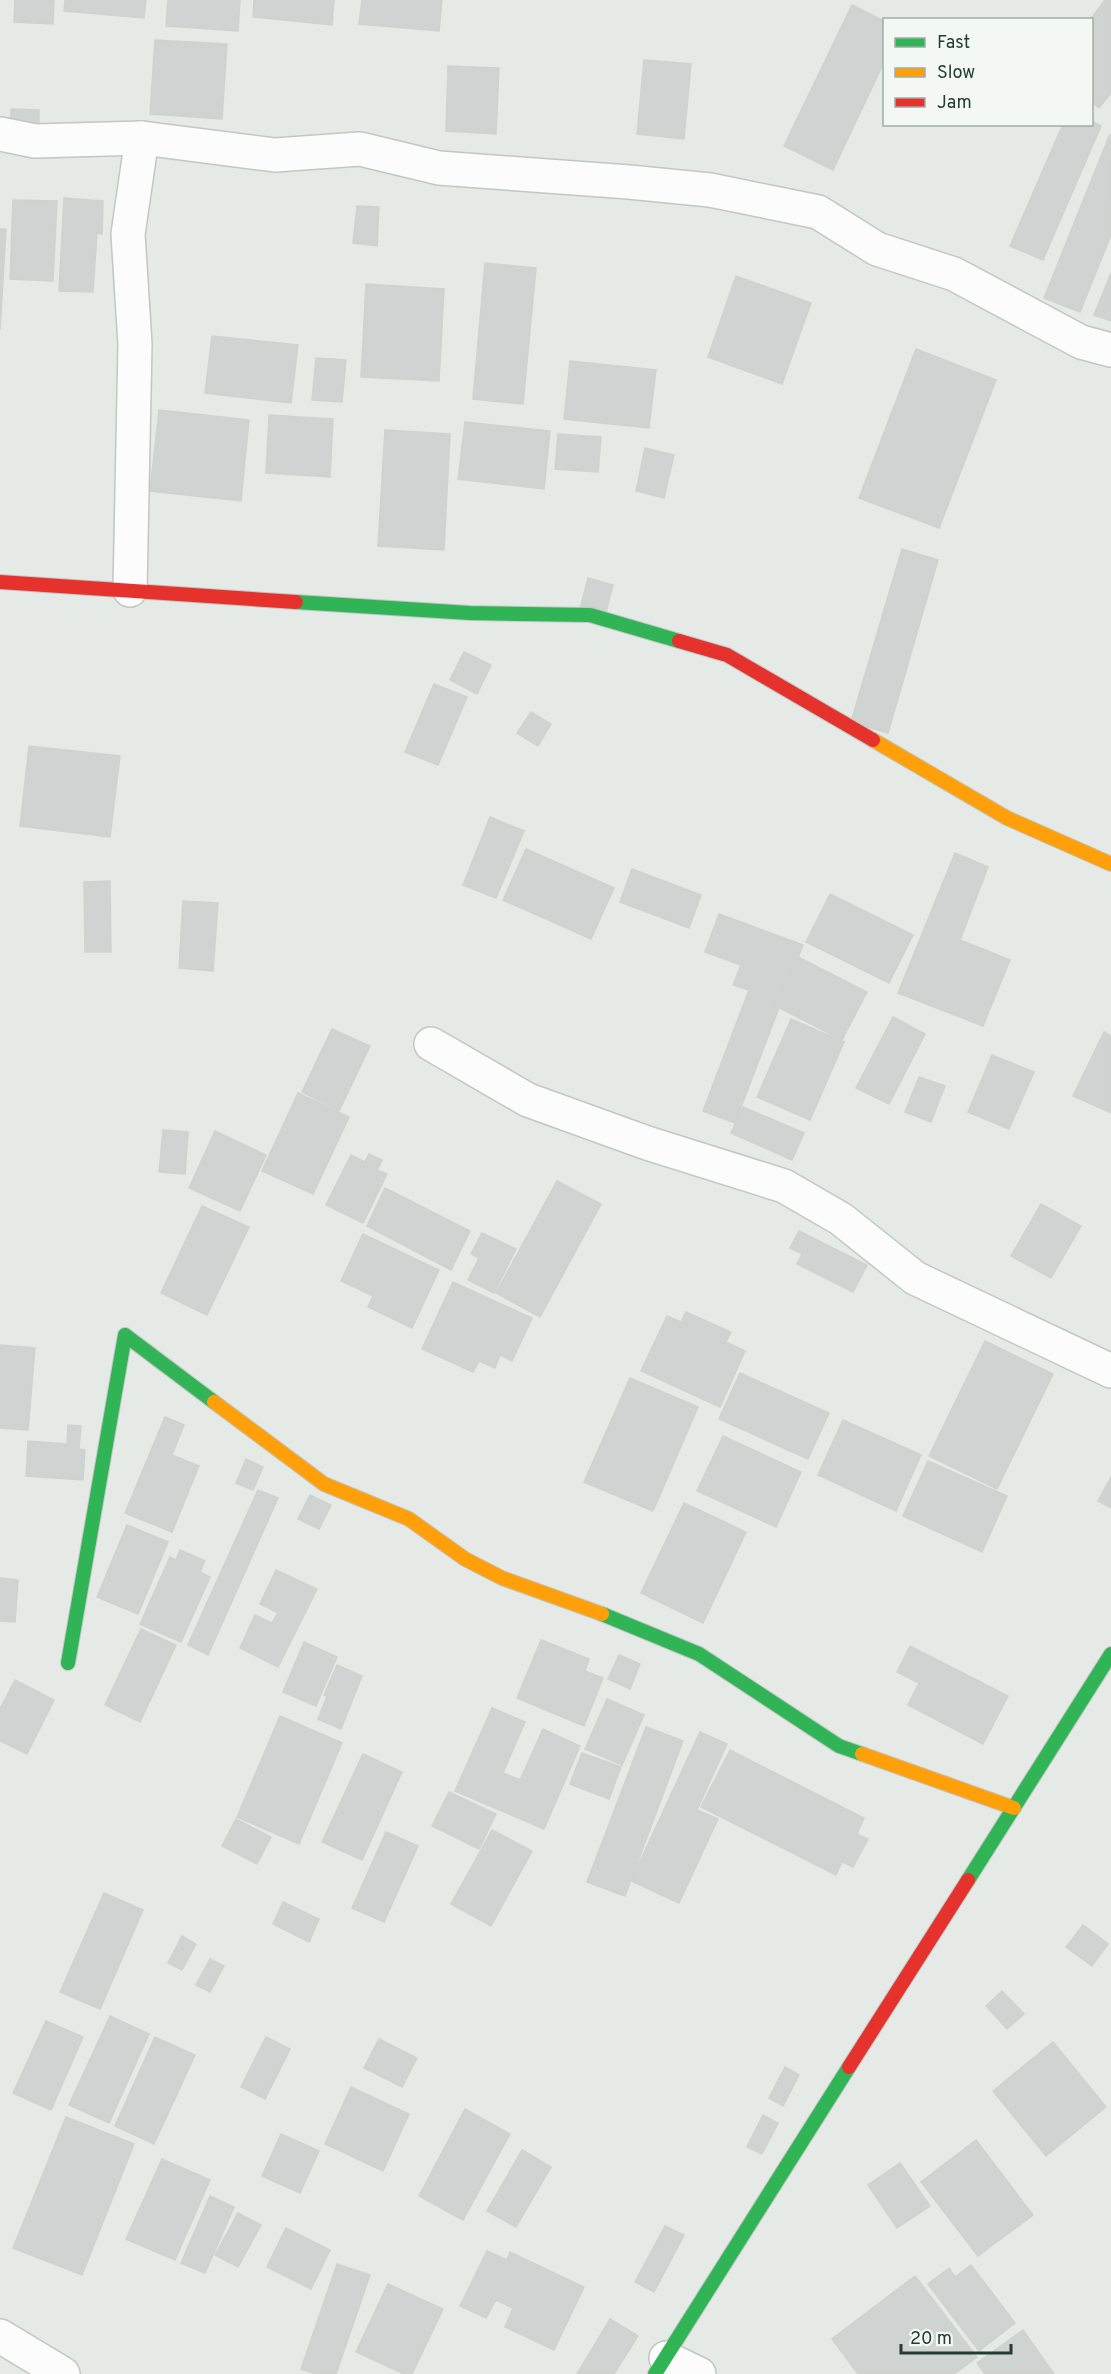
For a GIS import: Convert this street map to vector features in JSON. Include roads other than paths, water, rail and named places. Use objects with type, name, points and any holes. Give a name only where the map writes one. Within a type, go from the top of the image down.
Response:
[{"type":"street","points":[[0,134],[35,141],[142,138],[275,155],[360,149],[440,168],[710,190],[818,212],[877,249],[954,274],[1071,337],[1111,350]]},
{"type":"street","points":[[130,590],[135,344],[128,234],[142,138]]},
{"type":"street","points":[[0,582],[470,613],[590,615],[727,655],[1007,818],[1111,864]]},
{"type":"street","points":[[432,1044],[528,1100],[646,1143],[784,1186],[841,1219],[915,1278],[1111,1371]]},
{"type":"street","points":[[68,1664],[125,1335],[324,1484],[409,1519],[465,1559],[502,1578],[599,1613],[699,1654],[838,1746],[1014,1808]]},
{"type":"street","points":[[699,2374],[661,2366],[1111,1654]]},
{"type":"street","points":[[0,2336],[63,2374]]}]
